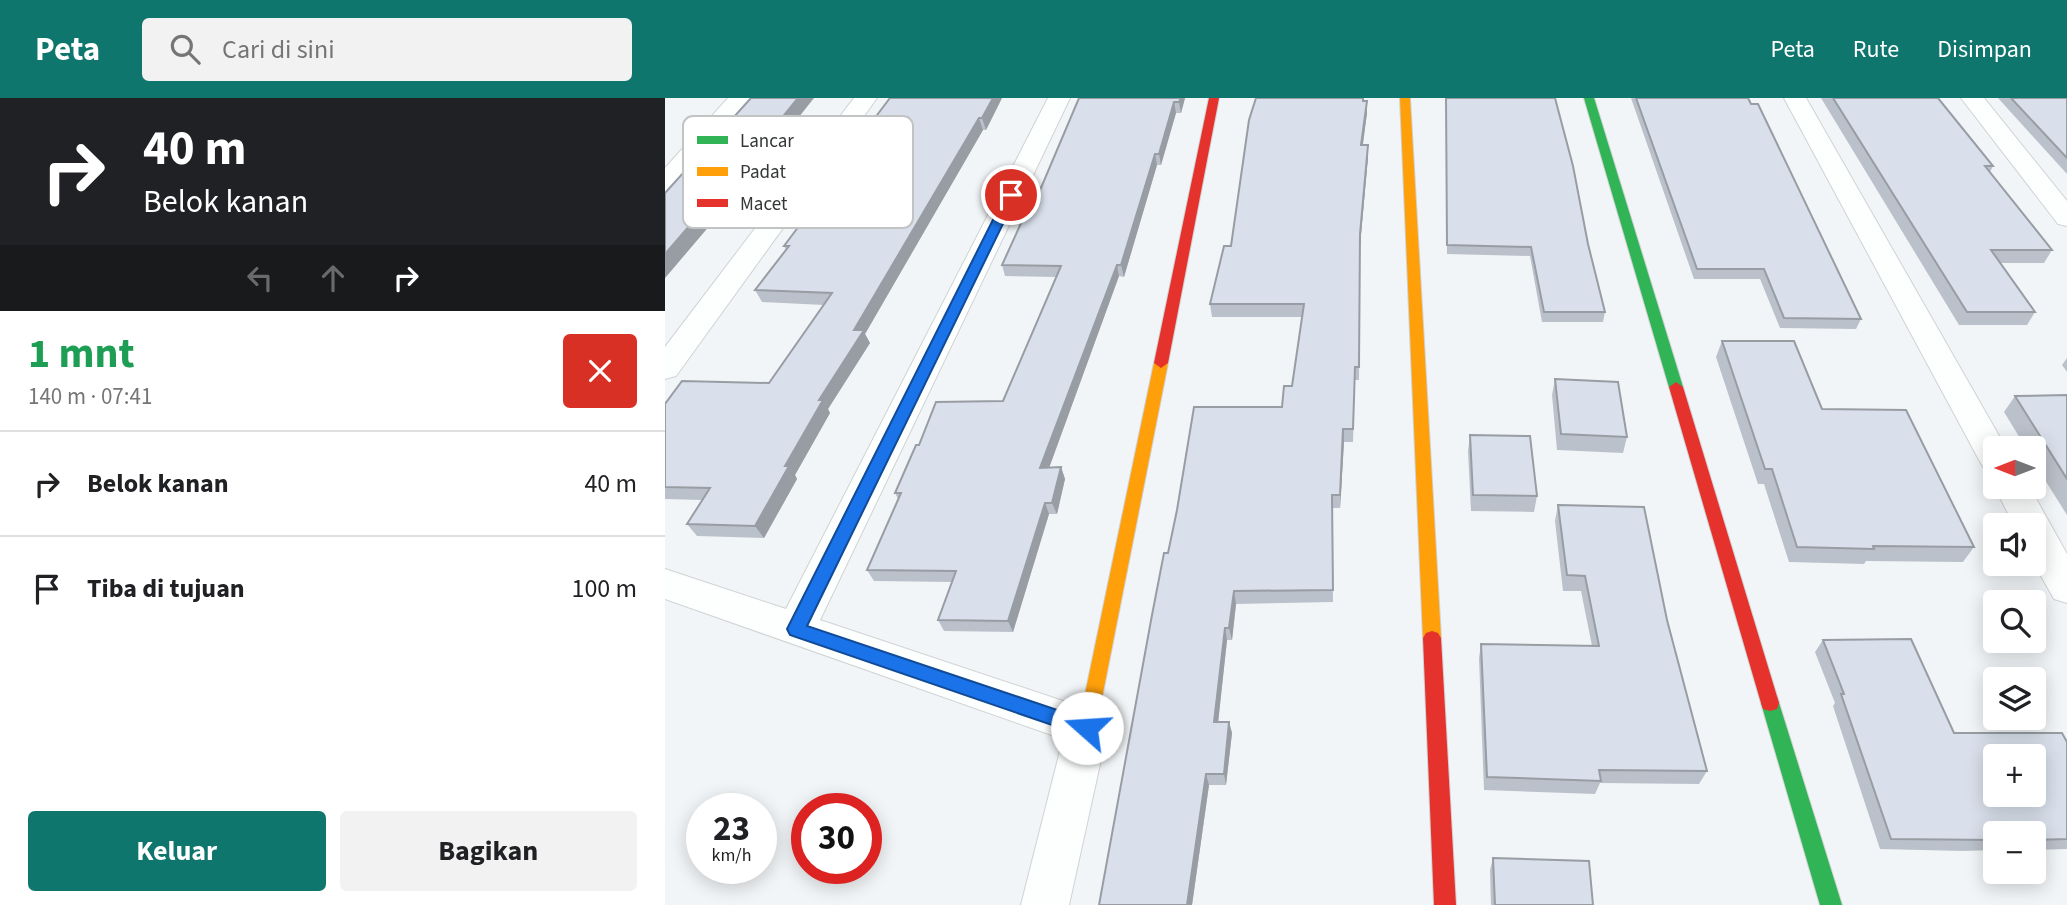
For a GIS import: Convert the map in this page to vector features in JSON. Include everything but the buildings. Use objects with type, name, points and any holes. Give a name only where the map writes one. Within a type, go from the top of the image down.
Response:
[{"type":"street","points":[[724,116],[740,98]]},
{"type":"street","points":[[853,116],[866,98]]},
{"type":"street","points":[[796,629],[1059,98]]},
{"type":"street","points":[[1045,905],[1087,728],[1214,98]]},
{"type":"street","points":[[1405,98],[1444,905]]},
{"type":"street","points":[[1589,98],[1831,905]]},
{"type":"street","points":[[1795,98],[1983,436]]},
{"type":"street","points":[[1972,98],[2067,218]]},
{"type":"street","points":[[665,183],[683,163]]},
{"type":"street","points":[[665,369],[770,228]]},
{"type":"street","points":[[2046,550],[2067,588]]},
{"type":"street","points":[[665,584],[1087,728]]},
{"type":"traffic: fast","points":[[1589,98],[1676,387]]},
{"type":"traffic: fast","points":[[1770,703],[1831,905]]},
{"type":"traffic: slow","points":[[1405,98],[1432,638]]},
{"type":"traffic: slow","points":[[1087,728],[1161,363]]},
{"type":"traffic: jam","points":[[1161,363],[1214,98]]},
{"type":"traffic: jam","points":[[1676,387],[1770,703]]},
{"type":"traffic: jam","points":[[1432,638],[1445,905]]},
{"type":"route","points":[[1011,195],[796,629],[1087,728]]}]
